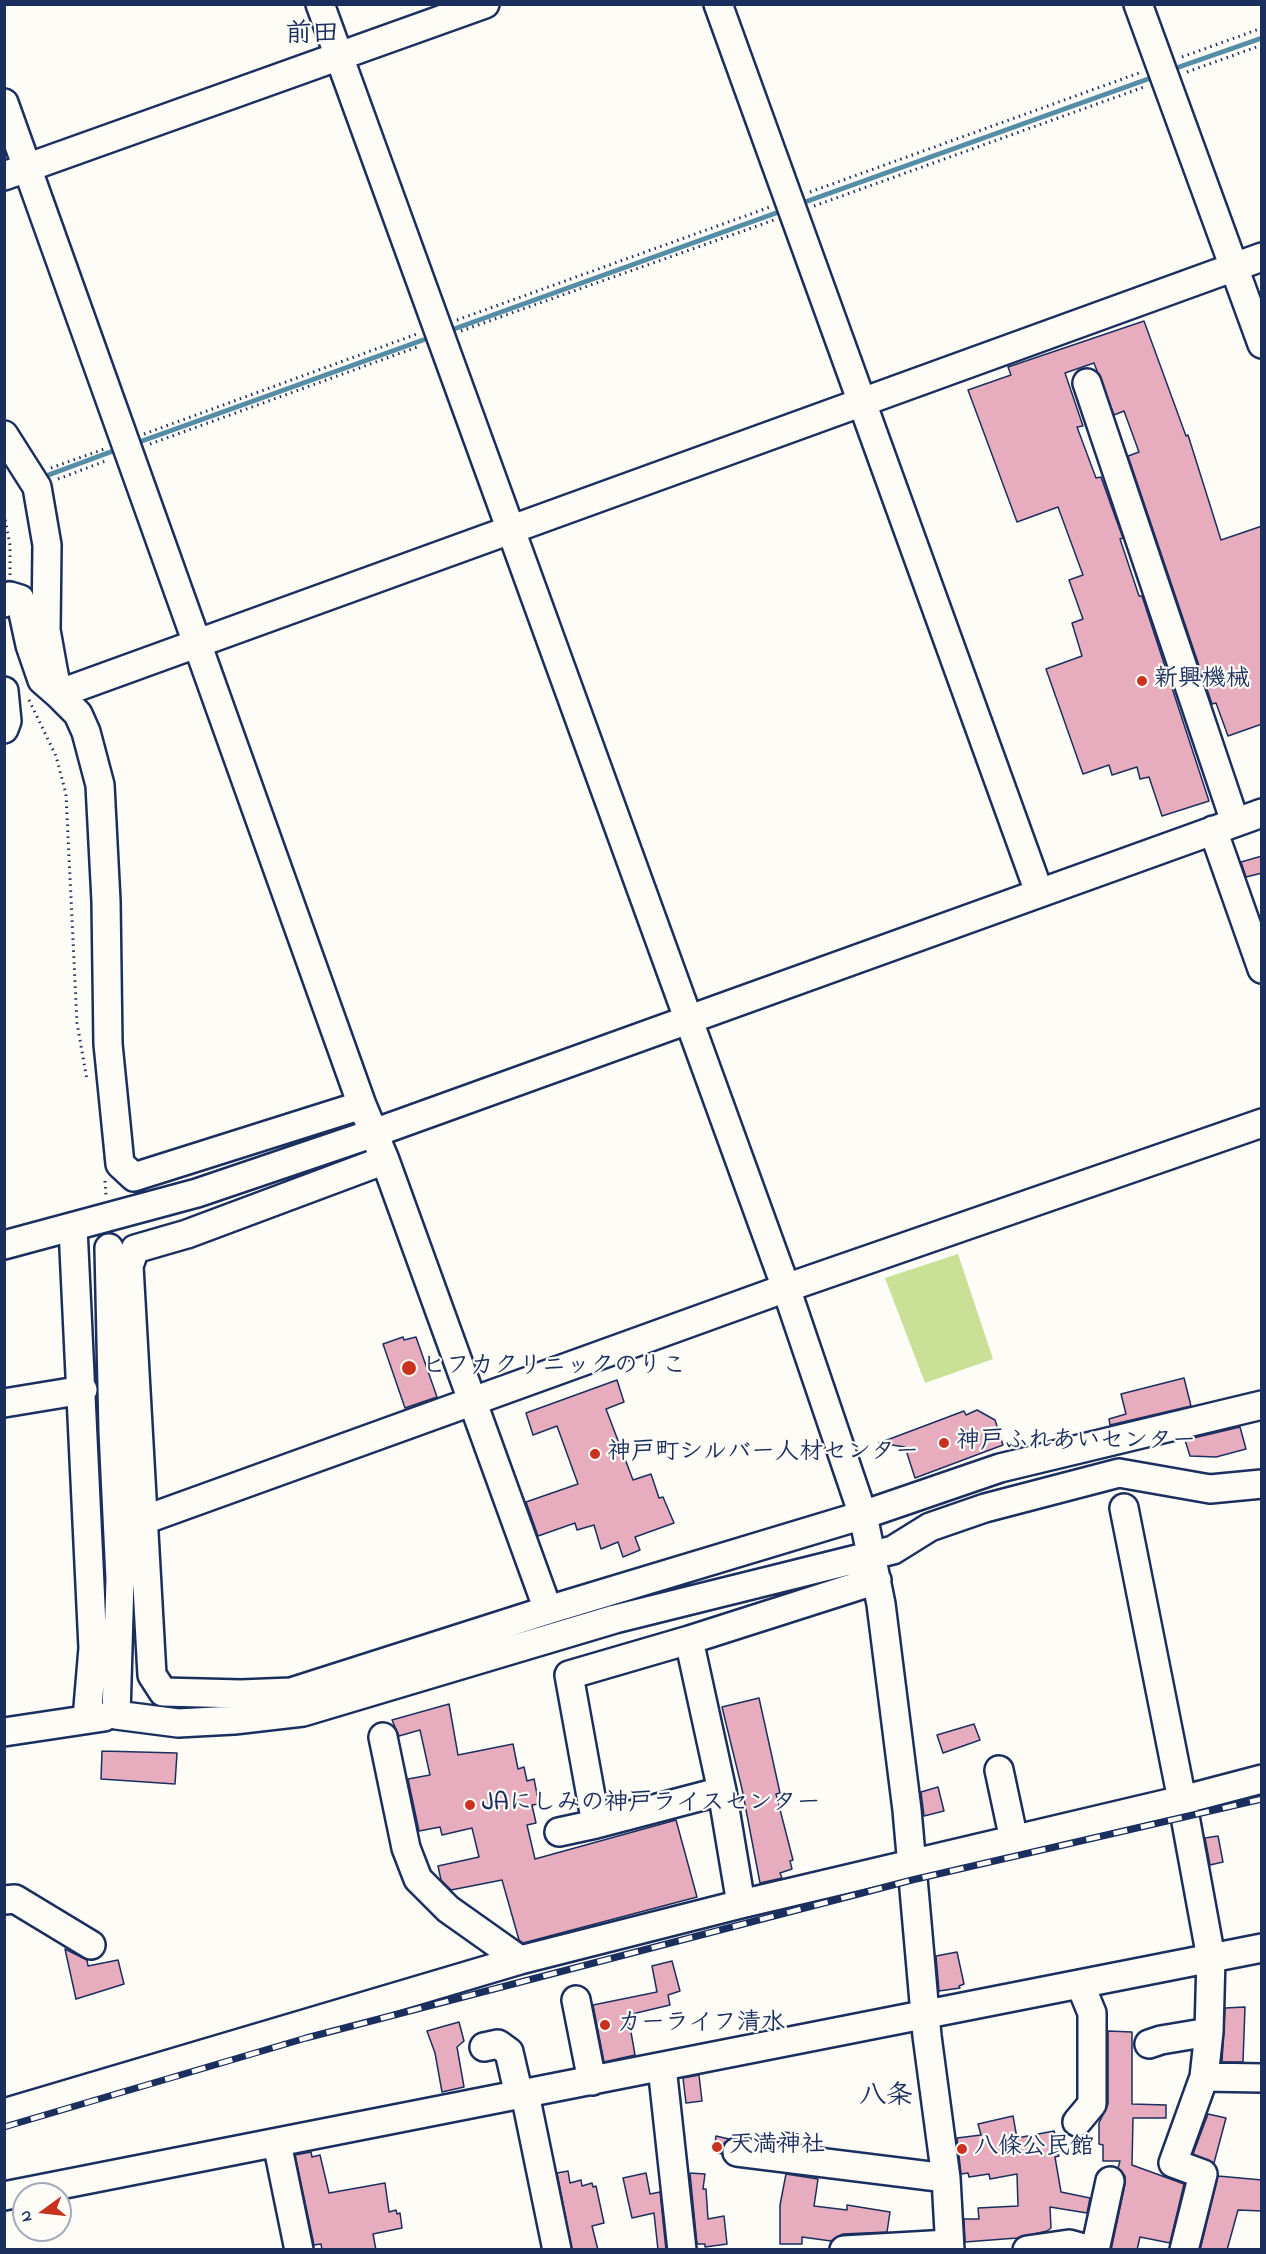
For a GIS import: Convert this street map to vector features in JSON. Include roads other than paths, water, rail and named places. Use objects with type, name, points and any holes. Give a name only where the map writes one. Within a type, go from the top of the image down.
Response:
[{"type":"street","points":[[320,4],[786,1288],[863,1515],[875,1568],[907,1809],[926,2015],[946,2178],[950,2247],[844,2250]]},
{"type":"street","points":[[16,172],[485,4]]},
{"type":"street","points":[[718,4],[1039,892]]},
{"type":"street","points":[[1138,4],[1262,344]]},
{"type":"street","points":[[4,103],[16,172],[128,446],[362,1105],[385,1160],[548,1610]]},
{"type":"street","points":[[58,694],[197,642],[510,532],[1262,257]]},
{"type":"street","points":[[1087,383],[1224,826],[1262,969]]},
{"type":"street","points":[[4,435],[33,481],[47,545],[46,630],[58,694]]},
{"type":"street","points":[[7,599],[20,599],[30,645],[42,680],[78,714],[86,732],[100,785],[106,901],[108,1044],[120,1164],[134,1177],[362,1105]]},
{"type":"street","points":[[4,729],[16,694]]},
{"type":"street","points":[[4,1245],[197,1193],[374,1133],[1262,813]]},
{"type":"street","points":[[144,1520],[786,1288],[1262,1123]]},
{"type":"street","points":[[385,1160],[187,1234],[135,1249],[129,1266],[152,1675],[163,1692],[241,1694],[291,1692],[548,1610],[863,1515],[1000,1468],[1262,1405]]},
{"type":"street","points":[[73,1228],[83,1390],[93,1648],[87,1719]]},
{"type":"street","points":[[109,1248],[113,1431],[120,1579],[116,1715]]},
{"type":"street","points":[[4,1403],[83,1390]]},
{"type":"street","points":[[596,1824],[569,1675],[689,1640],[875,1568],[893,1550],[930,1527],[985,1508],[1119,1473],[1210,1489],[1262,1484]]},
{"type":"street","points":[[1124,1508],[1211,1958],[1209,2032],[1204,2077],[1173,2163],[1203,2174],[1185,2250]]},
{"type":"street","points":[[4,1732],[116,1715],[178,1723],[234,1720],[303,1712],[615,1619],[875,1568]]},
{"type":"street","points":[[689,1640],[722,1791],[741,1904]]},
{"type":"street","points":[[384,1737],[406,1848],[418,1879],[448,1910],[520,1960]]},
{"type":"street","points":[[999,1770],[1014,1840]]},
{"type":"street","points":[[4,2113],[520,1960],[741,1904],[1262,1779]]},
{"type":"street","points":[[559,1832],[722,1791]]},
{"type":"street","points":[[4,1900],[15,1899],[91,1945]]},
{"type":"street","points":[[4,2196],[1262,1948]]},
{"type":"street","points":[[1077,2122],[1092,2104],[1092,2013],[1080,1984]]},
{"type":"street","points":[[576,2000],[592,2081]]},
{"type":"street","points":[[1149,2044],[1209,2032]]},
{"type":"street","points":[[484,2047],[498,2044],[509,2052],[522,2095],[557,2250]]},
{"type":"street","points":[[662,2067],[682,2250]]},
{"type":"street","points":[[1204,2077],[1262,2078]]},
{"type":"street","points":[[277,2143],[299,2250]]},
{"type":"street","points":[[737,2152],[946,2178]]},
{"type":"street","points":[[1027,2250],[1069,2244],[1093,2250],[1110,2181]]},
{"type":"waterway","points":[[1179,67],[1262,38]]},
{"type":"waterway","points":[[805,202],[1148,79]]},
{"type":"waterway","points":[[454,329],[776,213]]},
{"type":"waterway","points":[[142,441],[423,340]]},
{"type":"waterway","points":[[43,477],[113,451]]},
{"type":"railway","points":[[4,2127],[306,2038],[912,1880],[1262,1799]]},
{"type":"place","name":"新興機械","points":[[1142,681]]},
{"type":"place","name":"ヒフカクリニックのりこ","points":[[409,1368]]},
{"type":"place","name":"神戸ふれあいセンター","points":[[944,1443]]},
{"type":"place","name":"神戸町シルバー人材センター","points":[[595,1454]]},
{"type":"place","name":"JAにしみの神戸ライスセンター","points":[[470,1805]]},
{"type":"place","name":"カーライフ清水","points":[[605,2025]]},
{"type":"place","name":"天満神社","points":[[717,2147]]},
{"type":"place","name":"八條公民館","points":[[962,2149]]},
{"type":"district","name":"前田","points":[[312,37]]},
{"type":"district","name":"八条","points":[[886,2099]]}]
